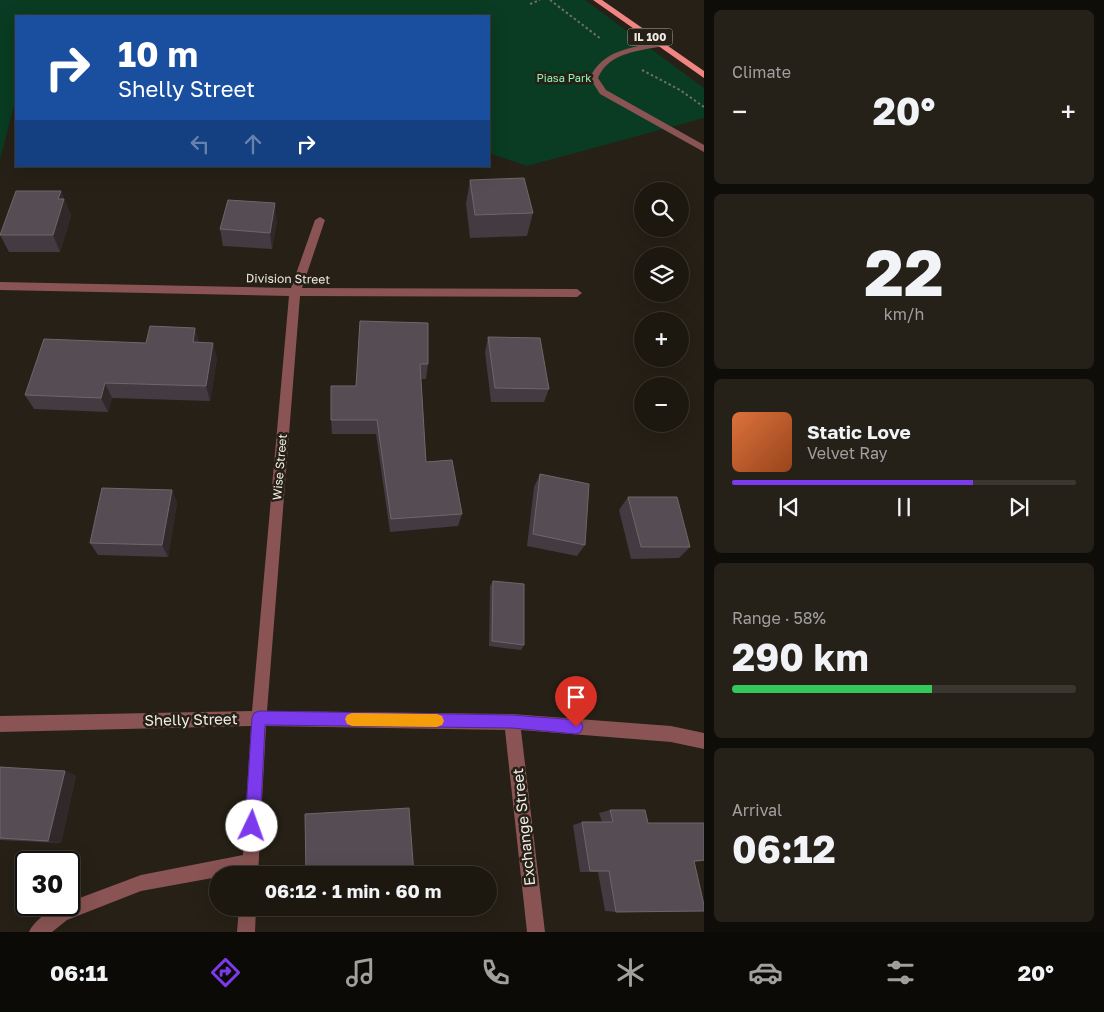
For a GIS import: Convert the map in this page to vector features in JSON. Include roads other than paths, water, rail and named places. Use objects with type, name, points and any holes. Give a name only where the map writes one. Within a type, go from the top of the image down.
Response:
[{"type":"main road","name":"IL 100","points":[[597,0],[704,75]]},
{"type":"street","points":[[660,44],[636,49],[605,60],[596,68],[594,78],[603,92],[704,148]]},
{"type":"street","name":"Wise Street","points":[[250,866],[259,718],[295,292],[320,220]]},
{"type":"street","name":"Division Street","points":[[0,286],[295,292],[577,293]]},
{"type":"street","name":"Shelly Street","points":[[0,724],[259,718],[512,722],[671,734],[704,741]]},
{"type":"street","name":"Exchange Street","points":[[512,722],[536,932]]},
{"type":"street","points":[[38,932],[62,914],[141,883],[209,874]]},
{"type":"street","points":[[246,932],[247,916]]},
{"type":"park label","name":"Piasa Park","points":[[564,78]]}]
